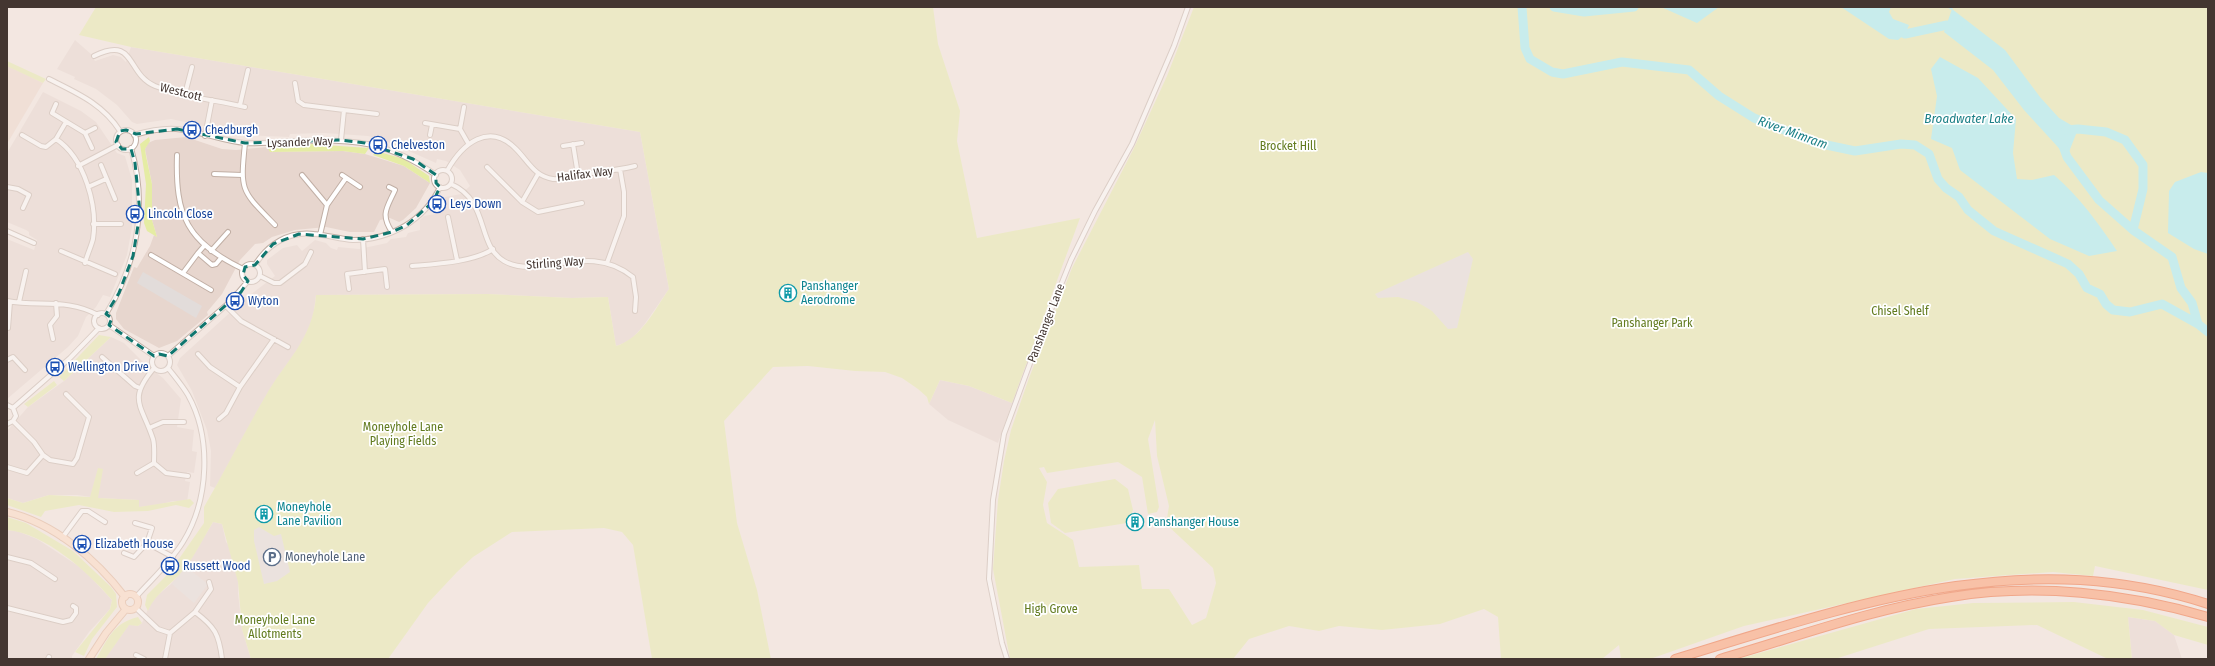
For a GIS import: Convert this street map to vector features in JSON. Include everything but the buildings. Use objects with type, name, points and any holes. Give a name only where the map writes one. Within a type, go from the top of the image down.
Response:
[{"type":"highway","points":[[1675,659],[1788,625],[1901,595],[1938,588],[1990,582],[2067,578],[2096,580],[2175,594],[2208,604]]},
{"type":"highway","points":[[1720,659],[1912,604],[1989,592],[2090,593],[2158,603],[2208,617]]},
{"type":"street","name":"Panshanger Lane","points":[[1007,659],[1002,643],[989,579],[993,500],[1004,434],[1036,347],[1071,260],[1095,211],[1132,144],[1174,46],[1188,7]]},
{"type":"street","name":"Westcott","points":[[94,56],[110,50],[121,51],[126,54],[141,75],[153,85],[212,100]]},
{"type":"street","points":[[185,94],[192,67]]},
{"type":"street","points":[[240,106],[248,70]]},
{"type":"street","points":[[49,79],[92,101],[106,113],[120,131]]},
{"type":"street","points":[[295,83],[298,101],[304,105],[377,114]]},
{"type":"street","points":[[205,136],[212,100],[245,107]]},
{"type":"street","points":[[56,104],[52,113],[85,133],[92,148]]},
{"type":"street","points":[[464,107],[460,129],[468,143]]},
{"type":"street","points":[[341,140],[344,110]]},
{"type":"street","points":[[22,135],[44,147],[51,144],[56,139],[66,122]]},
{"type":"street","points":[[425,123],[460,129]]},
{"type":"street","points":[[430,135],[432,124]]},
{"type":"street","points":[[85,133],[96,128]]},
{"type":"street","name":"Lysander Way","points":[[134,135],[160,130],[177,129],[205,136],[245,143],[341,140],[365,143],[391,149],[413,159],[436,175]]},
{"type":"street","points":[[126,130],[134,135],[135,144],[131,148],[125,149],[118,145],[116,136],[120,131],[126,130]]},
{"type":"street","points":[[446,171],[455,156],[468,143],[484,138],[505,140],[517,150],[538,174],[522,202]]},
{"type":"street","points":[[56,139],[68,149],[88,187],[93,213],[93,240],[85,263]]},
{"type":"street","points":[[245,143],[242,175],[244,187],[248,196],[275,224]]},
{"type":"street","points":[[563,146],[582,143]]},
{"type":"street","points":[[573,144],[578,175]]},
{"type":"street","points":[[78,166],[118,145]]},
{"type":"street","points":[[106,314],[119,293],[125,278],[132,256],[138,225],[138,176],[131,148]]},
{"type":"street","points":[[177,155],[177,181],[182,209],[188,225],[204,246],[211,252],[243,269]]},
{"type":"street","points":[[101,165],[115,199]]},
{"type":"street","name":"Halifax Way","points":[[538,174],[554,179],[620,170],[635,166]]},
{"type":"street","points":[[487,168],[522,202],[538,212],[582,203]]},
{"type":"street","points":[[607,263],[624,216],[624,192],[620,170]]},
{"type":"street","points":[[439,171],[446,171],[452,176],[451,184],[447,187],[440,187],[436,183],[436,175],[439,171]]},
{"type":"street","points":[[214,174],[242,175]]},
{"type":"street","points":[[302,175],[327,205]]},
{"type":"street","points":[[320,235],[327,205],[344,177],[360,187]]},
{"type":"street","points":[[88,187],[106,179]]},
{"type":"street","name":"Stirling Way","points":[[451,184],[461,188],[473,200],[493,249],[504,261],[524,267],[578,260],[607,263],[620,267],[633,277],[636,294],[635,311]]},
{"type":"street","points":[[7,187],[18,189],[29,195],[23,208]]},
{"type":"street","points":[[389,187],[395,190],[384,214],[385,221],[392,232]]},
{"type":"street","points":[[256,265],[266,250],[286,238],[306,234],[343,239],[363,239],[392,232],[407,225],[422,213],[433,202],[440,187]]},
{"type":"street","points":[[448,217],[457,260]]},
{"type":"street","points":[[93,224],[121,224]]},
{"type":"street","points":[[7,231],[34,243]]},
{"type":"street","points":[[211,252],[228,232]]},
{"type":"street","points":[[363,239],[365,272]]},
{"type":"street","points":[[183,273],[204,246]]},
{"type":"street","points":[[412,266],[457,260],[486,254],[493,249]]},
{"type":"street","points":[[61,251],[85,263],[115,274]]},
{"type":"street","points":[[260,276],[274,283],[280,283],[305,264],[311,252]]},
{"type":"street","points":[[198,253],[212,265],[216,264],[221,258]]},
{"type":"street","points":[[151,255],[211,290]]},
{"type":"street","points":[[243,269],[247,265],[256,265]]},
{"type":"street","points":[[256,265],[259,268],[260,276]]},
{"type":"street","points":[[243,269],[244,277],[248,281],[254,281],[260,276]]},
{"type":"street","points":[[349,289],[347,274],[385,269],[387,287]]},
{"type":"street","points":[[19,302],[26,271]]},
{"type":"street","points":[[168,356],[241,292],[248,281]]},
{"type":"street","points":[[8,328],[8,302],[56,303],[76,306],[98,315],[106,314]]},
{"type":"street","points":[[53,339],[50,325],[57,316],[56,303]]},
{"type":"street","points":[[226,306],[242,321],[288,347]]},
{"type":"street","points":[[106,314],[109,318],[109,325]]},
{"type":"street","points":[[98,315],[95,322],[99,328]]},
{"type":"street","points":[[99,328],[104,329],[109,325]]},
{"type":"street","points":[[109,325],[154,356]]},
{"type":"street","points":[[13,408],[70,358],[99,328]]},
{"type":"street","points":[[219,419],[226,413],[240,387],[274,339]]},
{"type":"street","points":[[154,356],[160,354],[168,356]]},
{"type":"street","points":[[198,354],[210,367],[240,387]]},
{"type":"street","points":[[154,356],[152,364],[154,368]]},
{"type":"street","points":[[154,368],[162,371],[168,368],[170,361],[168,356]]},
{"type":"street","points":[[7,360],[13,357],[25,370]]},
{"type":"street","points":[[102,357],[135,386],[140,388]]},
{"type":"street","points":[[154,368],[140,388],[140,408],[154,441],[154,464]]},
{"type":"street","points":[[136,597],[159,575],[184,540],[198,506],[204,477],[202,434],[188,396],[168,368]]},
{"type":"street","points":[[13,421],[34,442],[43,455],[50,460],[69,465],[73,464],[89,417],[66,394]]},
{"type":"street","points":[[7,405],[13,408],[16,413],[13,421],[7,424]]},
{"type":"street","points":[[149,428],[163,422],[184,422]]},
{"type":"street","points":[[7,467],[27,473],[43,455]]},
{"type":"street","points":[[137,473],[154,464]]},
{"type":"street","points":[[154,464],[166,473],[188,476]]},
{"type":"street","points":[[62,538],[82,511],[88,511],[105,522]]},
{"type":"street","points":[[7,512],[32,520],[62,538],[95,564],[125,597]]},
{"type":"street","points":[[124,553],[134,557],[147,543],[152,528],[135,523]]},
{"type":"street","points":[[147,543],[173,557]]},
{"type":"street","points":[[7,557],[31,563],[55,579]]},
{"type":"street","points":[[165,659],[170,633],[195,612],[211,589],[209,582]]},
{"type":"street","points":[[125,597],[129,595],[136,597]]},
{"type":"street","points":[[125,597],[123,604],[126,608],[131,610],[136,608]]},
{"type":"street","points":[[136,597],[138,601],[136,608]]},
{"type":"street","points":[[7,608],[63,622],[71,620],[76,613],[76,608],[73,606]]},
{"type":"street","points":[[89,659],[106,633],[126,608]]},
{"type":"street","points":[[136,608],[158,629],[170,633]]},
{"type":"street","points":[[195,612],[214,627],[220,643],[222,659]]},
{"type":"street","points":[[136,655],[144,659]]},
{"type":"highlighted area","points":[[177,129],[245,143],[341,140],[365,143],[413,159],[436,175],[436,183],[440,187],[433,202],[407,225],[392,232],[363,239],[299,234],[273,244],[255,265],[245,267],[243,275],[248,281],[241,292],[168,356],[159,354],[154,356],[109,325],[112,318],[106,314],[119,293],[133,256],[140,213],[135,163],[131,149],[122,149],[116,142],[120,131],[126,130],[136,134]]},
{"type":"shaded area","points":[[75,40],[91,54],[95,61],[113,55],[121,57],[126,62],[131,47],[640,132],[669,289],[644,325],[630,341],[616,346],[608,297],[572,298],[488,294],[316,295],[313,319],[307,334],[215,488],[210,486],[211,451],[207,430],[192,391],[177,365],[180,358],[246,298],[275,276],[267,264],[267,260],[283,248],[297,245],[302,251],[315,240],[326,243],[331,248],[337,250],[338,247],[359,249],[387,243],[391,239],[406,237],[408,233],[420,230],[420,220],[424,216],[435,214],[439,209],[438,204],[443,203],[445,197],[461,194],[470,186],[460,170],[446,161],[437,159],[436,163],[386,141],[368,136],[324,133],[290,134],[289,137],[245,135],[171,119],[137,124],[132,122],[117,105],[96,89],[57,69]]},
{"type":"shaded area","points":[[7,64],[43,83],[7,144]]},
{"type":"shaded area","points":[[43,92],[81,111],[96,122],[117,153],[125,156],[132,180],[132,227],[127,255],[110,297],[103,295],[96,307],[86,317],[78,336],[68,347],[7,399],[7,239],[34,250],[37,240],[29,235],[29,232],[26,230],[7,222],[7,153]]},
{"type":"shaded area","points":[[186,137],[222,149],[236,150],[267,147],[271,152],[343,151],[365,154],[404,166],[430,183],[416,208],[403,220],[399,222],[390,218],[380,220],[374,232],[350,232],[326,227],[295,230],[272,237],[263,243],[255,244],[240,260],[222,294],[207,312],[208,315],[177,341],[159,348],[124,329],[116,319],[116,313],[134,267],[137,268],[150,246],[154,235],[157,237],[152,220],[152,184],[145,149],[148,143],[155,140]]},
{"type":"shaded area","points":[[1468,252],[1473,259],[1457,328],[1448,329],[1432,311],[1417,302],[1398,297],[1378,298],[1375,294]]},
{"type":"shaded area","points":[[143,272],[202,306],[196,318],[137,283]]},
{"type":"shaded area","points":[[111,337],[124,343],[147,366],[163,378],[181,399],[177,427],[194,430],[192,451],[197,452],[194,473],[187,472],[185,481],[190,482],[187,502],[173,501],[155,506],[139,507],[139,500],[98,498],[77,495],[49,495],[23,503],[7,498],[7,431],[28,407],[64,381]]},
{"type":"shaded area","points":[[940,380],[969,386],[1012,403],[998,443],[948,420],[929,404]]},
{"type":"shaded area","points":[[213,522],[222,524],[226,542],[231,547],[239,564],[238,593],[242,629],[251,659],[105,658],[129,624],[138,626],[142,623],[152,600],[171,584],[186,567]]},
{"type":"shaded area","name":"Moneyhole Lane","points":[[259,527],[274,536],[281,534],[290,572],[277,581],[264,584],[254,541],[254,530]]},
{"type":"shaded area","points":[[7,530],[17,531],[37,539],[83,569],[112,600],[110,609],[89,632],[72,656],[72,659],[7,659]]},
{"type":"shaded area","points":[[186,567],[208,584],[194,603],[172,584]]},
{"type":"shaded area","points":[[2128,617],[2155,621],[2174,635],[2182,659],[2132,659]]},
{"type":"green space","points":[[96,7],[933,7],[938,44],[960,111],[957,141],[977,238],[1080,218],[1012,403],[969,386],[940,380],[929,404],[927,397],[918,389],[902,378],[885,372],[855,371],[808,366],[773,367],[724,421],[737,523],[757,590],[771,659],[652,659],[633,545],[622,532],[604,528],[512,532],[473,557],[457,572],[428,603],[388,659],[251,659],[242,629],[238,582],[222,524],[213,522],[197,551],[186,567],[160,593],[148,611],[145,605],[147,595],[169,573],[204,523],[204,507],[265,397],[304,338],[314,311],[316,295],[488,294],[572,298],[608,297],[616,346],[625,342],[633,337],[647,322],[669,289],[640,132],[131,47],[79,35]]},
{"type":"green space","name":"Panshanger Park","points":[[1194,7],[2208,7],[2208,590],[2095,566],[2093,576],[2053,572],[1955,579],[1744,626],[1650,659],[1621,659],[1619,645],[1602,659],[1501,659],[1498,617],[1484,609],[1440,624],[1382,630],[1339,626],[1319,631],[1289,626],[1249,639],[1233,659],[1010,659],[993,569],[998,500],[1004,461],[1011,430],[1029,378],[1072,268],[1133,150],[1167,76]],"holes":[[[1155,420],[1157,456],[1169,506],[1166,524],[1213,568],[1216,583],[1206,618],[1192,625],[1169,589],[1142,589],[1139,565],[1079,567],[1073,540],[1047,523],[1043,505],[1047,482],[1039,468],[1044,467],[1047,473],[1118,462],[1142,477],[1148,514],[1157,512],[1159,507],[1148,439]]]},
{"type":"green space","points":[[7,61],[46,79],[43,83],[7,66]]},
{"type":"green space","points":[[149,137],[150,141],[145,149],[152,184],[152,220],[157,237],[147,231],[144,223],[146,184],[140,144]]},
{"type":"green space","points":[[310,144],[369,148],[365,154],[343,151],[270,152],[267,147]]},
{"type":"green space","points":[[376,151],[404,159],[429,176],[430,183],[404,166],[373,155]]},
{"type":"green space","points":[[99,335],[111,337],[64,381],[59,377]]},
{"type":"green space","points":[[54,381],[57,385],[28,407],[24,404]]},
{"type":"green space","points":[[98,468],[103,469],[98,498],[139,500],[139,507],[190,499],[194,503],[189,508],[176,505],[148,511],[114,512],[79,505],[45,511],[41,517],[7,505],[7,498],[23,503],[49,495],[90,497]]},
{"type":"green space","points":[[1115,479],[1128,489],[1133,510],[1127,523],[1065,533],[1051,523],[1048,503],[1058,489]]},
{"type":"green space","points":[[7,517],[26,523],[73,551],[111,587],[116,594],[117,607],[92,639],[84,656],[75,652],[110,609],[112,600],[78,566],[51,546],[36,538],[7,530]]},
{"type":"green space","points":[[2074,602],[2143,610],[2208,627],[2208,645],[2174,635],[2155,621],[2128,617],[2132,659],[2108,659],[2037,625],[1929,629],[1835,659],[1738,659],[1916,609],[1973,603]]},
{"type":"green space","points":[[138,617],[142,623],[138,626],[129,625],[105,659],[96,659],[112,633],[117,628],[123,623]]},
{"type":"water","points":[[1661,7],[1719,7],[1697,23]]},
{"type":"water","points":[[1841,7],[1891,7],[1889,12],[1893,19],[1909,25],[1905,34],[1898,40],[1889,39]]},
{"type":"water","points":[[1952,9],[2005,50],[2040,97],[2059,118],[2078,129],[2067,157],[2024,110],[1993,70],[1944,32]]},
{"type":"water","name":"Broadwater Lake","points":[[1940,57],[1978,78],[2016,119],[2013,153],[2017,179],[2032,180],[2054,175],[2080,201],[2117,251],[2089,256],[2050,239],[1960,170],[1952,148],[1931,139],[1937,96],[1931,69]]},
{"type":"water","points":[[2201,172],[2208,173],[2208,254],[2194,249],[2168,233],[2169,191],[2175,182]]},
{"type":"waterway","name":"River Mimram","points":[[1522,7],[1525,48],[1530,59],[1552,72],[1563,74],[1622,62],[1689,70],[1719,96],[1754,118],[1817,143],[1855,151],[1901,144],[1915,145],[1929,154],[1938,179],[1946,188],[1959,197],[1968,210],[1994,231],[2068,264],[2079,274],[2087,288],[2100,294],[2106,304],[2113,310],[2130,312],[2162,304],[2198,324]]},
{"type":"waterway","name":"River Mimram","points":[[1554,7],[1584,12],[1634,7]]},
{"type":"waterway","points":[[1948,7],[1952,9]]},
{"type":"waterway","name":"River Mimram","points":[[1894,28],[1905,34],[1947,25],[1958,26]]},
{"type":"waterway","name":"River Mimram","points":[[2066,130],[2078,129],[2106,132],[2125,140],[2143,165],[2143,189],[2133,230]]},
{"type":"waterway","name":"River Mimram","points":[[2063,146],[2067,157],[2099,200],[2133,230],[2172,257],[2181,288],[2192,303],[2198,324],[2208,332]]},
{"type":"place","name":"Chedburgh","points":[[192,130]]},
{"type":"place","name":"Chelveston","points":[[378,145]]},
{"type":"place","name":"Leys Down","points":[[437,204]]},
{"type":"place","name":"Lincoln Close","points":[[135,214]]},
{"type":"place","name":"Panshanger Aerodrome","points":[[788,293]]},
{"type":"place","name":"Wyton","points":[[235,301]]},
{"type":"place","name":"Wellington Drive","points":[[55,367]]},
{"type":"place","name":"Moneyhole Lane Pavilion","points":[[264,514]]},
{"type":"place","name":"Panshanger House","points":[[1135,522]]},
{"type":"place","name":"Elizabeth House","points":[[82,544]]},
{"type":"place","name":"Moneyhole Lane","points":[[272,557]]},
{"type":"place","name":"Russett Wood","points":[[170,566]]},
{"type":"park label","name":"Brocket Hill","points":[[1288,146]]},
{"type":"park label","name":"Chisel Shelf","points":[[1900,311]]},
{"type":"park label","name":"Moneyhole Lane Playing Fields","points":[[403,434]]},
{"type":"park label","name":"High Grove","points":[[1051,609]]},
{"type":"park label","name":"Moneyhole Lane Allotments","points":[[275,627]]}]
